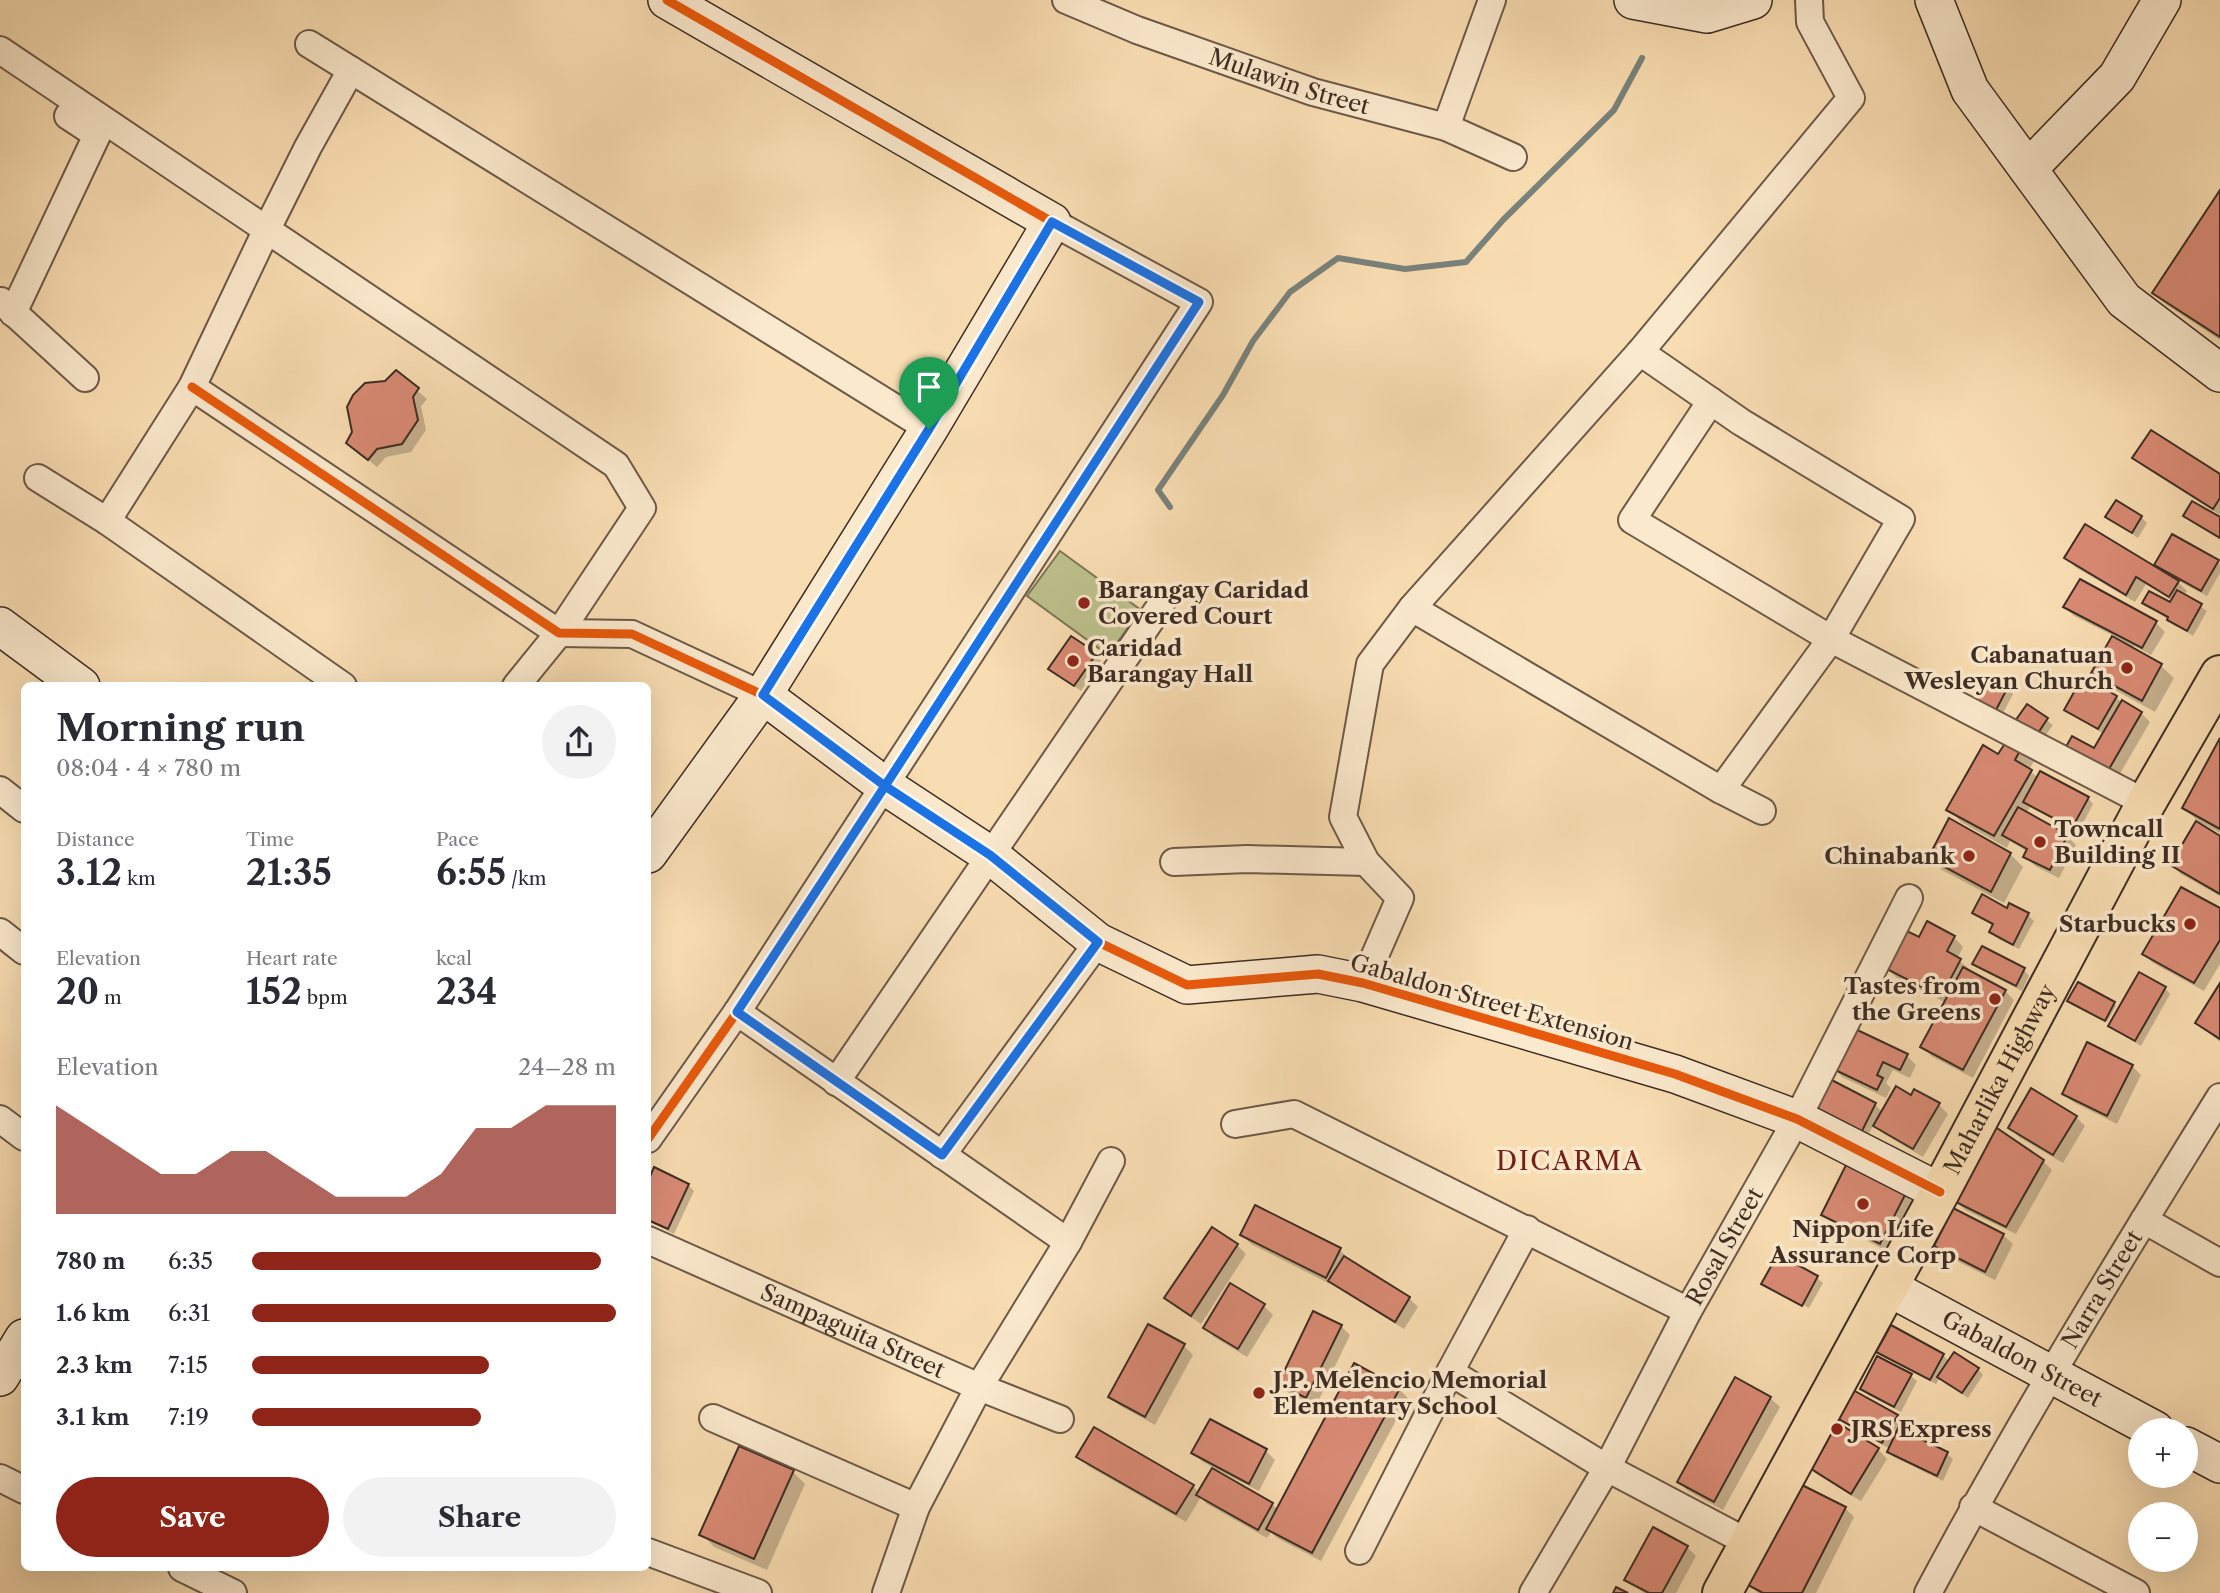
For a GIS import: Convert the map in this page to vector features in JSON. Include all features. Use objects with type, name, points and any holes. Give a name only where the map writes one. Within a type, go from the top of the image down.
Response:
[{"type":"main road","name":"Maharlika Highway","points":[[1722,1593],[1940,1192],[2146,803],[2220,676]]},
{"type":"street","points":[[651,1135],[737,1012],[1199,302],[1052,222],[667,0]]},
{"type":"street","name":"Mulawin Street","points":[[1066,0],[1137,30],[1313,92],[1446,127],[1513,157]]},
{"type":"street","points":[[1446,127],[1492,0]]},
{"type":"street","points":[[1633,0],[1707,14],[1753,0]]},
{"type":"street","points":[[1363,983],[1400,898],[1366,862],[1343,817],[1370,664],[1412,608],[1640,352],[1851,97],[1810,22],[1809,0]]},
{"type":"street","points":[[1934,0],[1970,90],[2124,300],[2220,373]]},
{"type":"street","points":[[2028,169],[2117,77],[2162,0]]},
{"type":"street","points":[[309,44],[929,429]]},
{"type":"street","points":[[0,50],[616,465],[642,508],[559,633],[519,682]]},
{"type":"street","points":[[0,69],[97,135],[7,306],[85,378]]},
{"type":"street","points":[[107,521],[192,387],[308,146],[351,70]]},
{"type":"street","points":[[651,850],[763,695],[929,429],[1052,222]]},
{"type":"street","points":[[1640,352],[1711,401],[1901,519],[1831,639],[1721,790]]},
{"type":"street","points":[[192,387],[559,633],[632,634],[763,695]]},
{"type":"street","points":[[1711,401],[1632,520],[1831,639],[2146,803]]},
{"type":"street","points":[[38,478],[107,521],[337,682]]},
{"type":"street","points":[[836,1082],[1161,606]]},
{"type":"street","points":[[1412,608],[1721,790],[1762,811]]},
{"type":"street","points":[[0,626],[76,682]]},
{"type":"street","name":"Gabaldon Street Extension","points":[[763,695],[885,786],[990,855],[1098,942],[1187,985],[1318,974],[1363,983],[1675,1074],[1797,1119],[1940,1192]]},
{"type":"street","points":[[0,790],[21,807]]},
{"type":"street","points":[[1174,862],[1247,859],[1366,862]]},
{"type":"street","name":"Rosal Street","points":[[1533,1593],[1607,1468],[1688,1311],[1797,1119],[1909,898]]},
{"type":"street","points":[[0,932],[21,949]]},
{"type":"street","points":[[942,1155],[1098,942]]},
{"type":"street","points":[[737,1012],[1068,1242]]},
{"type":"street","name":"Narra Street","points":[[1928,1593],[1973,1507],[2220,1097]]},
{"type":"street","points":[[1235,1124],[1294,1114],[1688,1311]]},
{"type":"street","points":[[0,1119],[21,1135]]},
{"type":"street","points":[[886,1593],[916,1507],[979,1387],[1068,1242],[1111,1161]]},
{"type":"street","points":[[2144,1220],[2220,1263]]},
{"type":"street","points":[[1359,1550],[1527,1229]]},
{"type":"street","name":"Sampaguita Street","points":[[651,1241],[979,1387],[1060,1419]]},
{"type":"street","name":"Gabaldon Street","points":[[1888,1287],[2132,1418]]},
{"type":"street","points":[[0,1377],[21,1343]]},
{"type":"street","points":[[1450,1372],[1607,1468],[1749,1544]]},
{"type":"street","points":[[713,1418],[916,1507]]},
{"type":"street","points":[[2198,1452],[2220,1464]]},
{"type":"street","points":[[0,1478],[21,1488]]},
{"type":"street","points":[[1973,1507],[2136,1593]]},
{"type":"street","points":[[651,1553],[758,1593]]},
{"type":"street","points":[[188,1571],[233,1593]]},
{"type":"green space","name":"Barangay Caridad Covered Court","points":[[1060,551],[1141,610],[1108,655],[1027,596]]},
{"type":"building","points":[[2220,190],[2220,337],[2152,293]]},
{"type":"building","points":[[396,370],[419,388],[413,397],[418,420],[402,444],[377,449],[368,460],[346,443],[352,432],[347,407],[353,395],[365,383],[385,381]]},
{"type":"building","points":[[2151,430],[2220,474],[2220,498],[2213,509],[2132,458]]},
{"type":"building","points":[[2116,500],[2142,516],[2132,533],[2105,517]]},
{"type":"building","points":[[2192,501],[2220,517],[2220,538],[2183,516]]},
{"type":"building","points":[[2085,524],[2179,581],[2169,597],[2136,577],[2126,595],[2064,558]]},
{"type":"building","points":[[2172,534],[2219,560],[2201,591],[2154,565]]},
{"type":"building","points":[[2080,579],[2157,621],[2142,648],[2063,607]]},
{"type":"building","points":[[2177,590],[2202,604],[2187,631],[2142,603],[2149,591],[2170,602]]},
{"type":"building","name":"Caridad Barangay Hall","points":[[1071,636],[1097,653],[1074,686],[1048,669]]},
{"type":"building","name":"Cabanatuan Wesleyan Church","points":[[2112,636],[2162,664],[2142,701],[2091,673]]},
{"type":"building","points":[[1986,676],[2008,687],[1996,710],[1974,699]]},
{"type":"building","points":[[2083,676],[2117,696],[2098,729],[2064,710]]},
{"type":"building","points":[[2122,700],[2142,712],[2105,776],[2063,752],[2072,736],[2094,748]]},
{"type":"building","points":[[2027,704],[2048,718],[2034,739],[2013,724]]},
{"type":"building","points":[[2220,738],[2220,829],[2182,808]]},
{"type":"building","points":[[2008,739],[2022,747],[2015,760],[2032,770],[1994,836],[1946,810],[1983,745],[1998,754]]},
{"type":"building","points":[[2040,771],[2089,797],[2072,828],[2023,802]]},
{"type":"building","name":"Towncall Building II","points":[[2018,807],[2068,835],[2050,870],[2023,857],[2027,849],[2002,835]]},
{"type":"building","name":"Chinabank","points":[[1949,818],[2011,853],[1991,892],[1928,858]]},
{"type":"building","points":[[2196,821],[2220,836],[2220,894],[2170,865]]},
{"type":"building","name":"Starbucks","points":[[2181,887],[2220,908],[2220,940],[2194,983],[2142,954]]},
{"type":"building","points":[[1982,894],[2007,908],[2009,903],[2029,913],[2013,945],[1989,932],[1993,924],[1972,913]]},
{"type":"building","points":[[1927,921],[1955,936],[1947,951],[1961,959],[1941,997],[1885,968],[1905,930],[1919,937]]},
{"type":"building","points":[[1982,946],[2025,968],[2016,986],[1972,964]]},
{"type":"building","points":[[1963,967],[2006,990],[1963,1070],[1920,1047]]},
{"type":"building","points":[[2139,972],[2166,987],[2135,1041],[2108,1026]]},
{"type":"building","points":[[2078,982],[2115,1002],[2105,1021],[2067,1001]]},
{"type":"building","points":[[2220,983],[2220,1039],[2195,1023]]},
{"type":"building","points":[[1851,1027],[1908,1054],[1900,1070],[1883,1062],[1877,1075],[1883,1078],[1877,1090],[1831,1068]]},
{"type":"building","points":[[2087,1042],[2133,1065],[2107,1116],[2062,1094]]},
{"type":"building","points":[[1826,1077],[1876,1103],[1861,1133],[1811,1107]]},
{"type":"building","points":[[1896,1086],[1911,1095],[1914,1089],[1940,1103],[1913,1149],[1873,1126]]},
{"type":"building","points":[[2031,1088],[2077,1116],[2053,1155],[2008,1128]]},
{"type":"building","points":[[1994,1126],[2044,1160],[2006,1227],[1954,1201]]},
{"type":"building","name":"Nippon Life Assurance Corp","points":[[1847,1163],[1906,1193],[1880,1244],[1821,1215]]},
{"type":"building","points":[[654,1167],[689,1184],[668,1229],[651,1221],[651,1174]]},
{"type":"building","points":[[1255,1205],[1341,1248],[1326,1278],[1240,1235]]},
{"type":"building","points":[[1953,1208],[2004,1234],[1985,1272],[1934,1246]]},
{"type":"building","points":[[1212,1227],[1238,1244],[1191,1316],[1164,1298]]},
{"type":"building","points":[[1778,1254],[1818,1276],[1802,1306],[1761,1284]]},
{"type":"building","points":[[1344,1256],[1410,1297],[1395,1322],[1328,1281]]},
{"type":"building","points":[[1230,1283],[1265,1304],[1238,1349],[1203,1328]]},
{"type":"building","points":[[1313,1311],[1342,1325],[1306,1398],[1278,1384]]},
{"type":"building","points":[[1148,1324],[1185,1344],[1145,1417],[1108,1397]]},
{"type":"building","points":[[1891,1325],[1944,1354],[1930,1380],[1876,1352]]},
{"type":"building","points":[[1954,1352],[1979,1368],[1962,1393],[1937,1377]]},
{"type":"building","points":[[1877,1356],[1912,1374],[1894,1407],[1860,1389]]},
{"type":"building","points":[[1354,1363],[1400,1388],[1312,1553],[1266,1529]]},
{"type":"building","points":[[1735,1377],[1771,1397],[1714,1502],[1677,1482]]},
{"type":"building","points":[[1853,1390],[1898,1415],[1882,1443],[1837,1418]]},
{"type":"building","points":[[1210,1419],[1267,1449],[1249,1484],[1191,1453]]},
{"type":"building","points":[[1833,1420],[1879,1448],[1851,1494],[1805,1465]]},
{"type":"building","points":[[1094,1427],[1194,1485],[1176,1514],[1076,1457]]},
{"type":"building","points":[[1898,1428],[1948,1452],[1937,1476],[1887,1452]]},
{"type":"building","points":[[739,1446],[794,1470],[754,1559],[699,1535]]},
{"type":"building","points":[[1212,1468],[1273,1503],[1258,1530],[1196,1495]]},
{"type":"building","points":[[1800,1484],[1846,1507],[1802,1593],[1763,1593],[1748,1585]]},
{"type":"building","points":[[1653,1527],[1688,1546],[1662,1593],[1649,1593],[1624,1580]]},
{"type":"building","points":[[1616,1587],[1628,1593],[1613,1593]]},
{"type":"waterway","points":[[1170,507],[1158,490],[1223,395],[1253,341],[1290,292],[1338,258],[1405,269],[1466,262],[1503,220],[1614,110],[1642,58]]},
{"type":"cycle path","points":[[651,1135],[737,1012],[1199,302],[1052,222],[667,0]]},
{"type":"cycle path","points":[[192,387],[559,633],[632,634],[763,695],[885,786],[990,855],[1098,942],[1187,985],[1318,974],[1363,983],[1675,1074],[1797,1119],[1940,1192]]},
{"type":"place","name":"Barangay Caridad Covered Court","points":[[1084,603]]},
{"type":"place","name":"Caridad Barangay Hall","points":[[1073,661]]},
{"type":"place","name":"Cabanatuan Wesleyan Church","points":[[2127,668]]},
{"type":"place","name":"Towncall Building II","points":[[2040,842]]},
{"type":"place","name":"Chinabank","points":[[1969,856]]},
{"type":"place","name":"Starbucks","points":[[2190,924]]},
{"type":"place","name":"Tastes from the Greens","points":[[1995,999]]},
{"type":"place","name":"Nippon Life Assurance Corp","points":[[1863,1204]]},
{"type":"place","name":"J.P. Melencio Memorial Elementary School","points":[[1259,1393]]},
{"type":"place","name":"JRS Express","points":[[1837,1429]]},
{"type":"district","name":"DICARMA","points":[[1570,1161]]},
{"type":"route","points":[[929,429],[763,695],[885,786],[737,1012],[942,1155],[1098,942],[990,855],[885,786],[1199,302],[1052,222],[929,429]]}]
